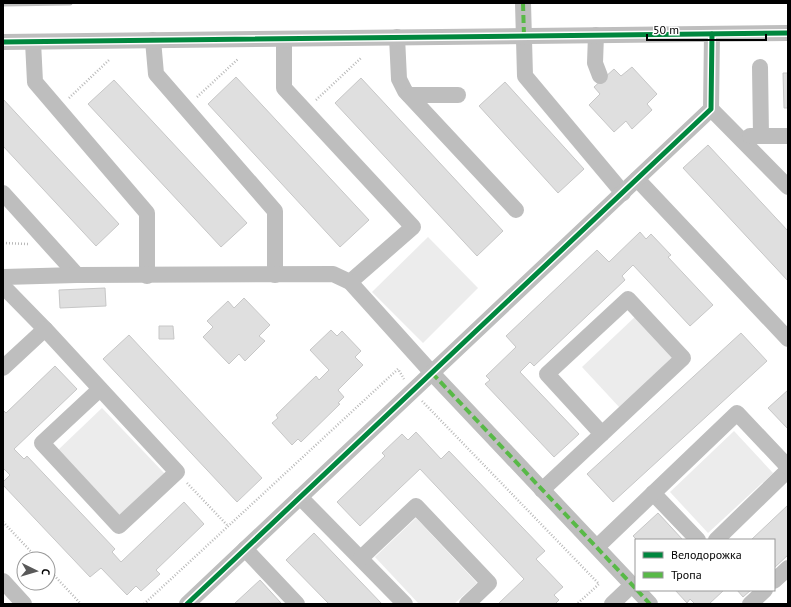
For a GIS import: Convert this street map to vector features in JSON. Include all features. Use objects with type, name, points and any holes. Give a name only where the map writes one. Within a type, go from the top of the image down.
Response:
[{"type":"street","points":[[523,3],[525,76],[623,193]]},
{"type":"street","points":[[3,42],[788,33]]},
{"type":"street","points":[[186,604],[711,109],[712,34]]},
{"type":"street","points":[[596,35],[595,63],[600,76]]},
{"type":"street","points":[[397,37],[398,79],[409,95],[516,210]]},
{"type":"street","points":[[284,38],[284,88],[413,227],[350,282]]},
{"type":"street","points":[[153,40],[156,74],[275,211],[275,275]]},
{"type":"street","points":[[33,42],[35,82],[147,213],[147,276]]},
{"type":"street","points":[[760,67],[761,136]]},
{"type":"street","points":[[409,95],[458,96]]},
{"type":"street","points":[[711,109],[739,135],[788,187]]},
{"type":"street","points":[[739,135],[788,136]]},
{"type":"street","points":[[637,179],[788,339]]},
{"type":"street","points":[[3,193],[77,275]]},
{"type":"street","points":[[3,277],[77,275],[147,276],[333,274],[350,282],[432,373],[635,588],[612,604]]},
{"type":"street","points":[[3,286],[45,329],[177,472],[119,526],[42,443],[100,389]]},
{"type":"street","points":[[542,490],[602,434],[683,358],[628,299],[547,374],[602,434]]},
{"type":"street","points":[[3,368],[45,329]]},
{"type":"street","points":[[597,547],[737,413],[788,467]]},
{"type":"street","points":[[717,539],[788,470]]},
{"type":"street","points":[[654,493],[697,539]]},
{"type":"street","points":[[300,497],[361,558],[404,604]]},
{"type":"street","points":[[361,558],[416,506],[489,583],[467,604]]},
{"type":"street","points":[[245,549],[297,604]]},
{"type":"street","points":[[775,580],[788,568]]},
{"type":"street","points":[[3,581],[24,604]]},
{"type":"street","points":[[638,591],[650,604]]},
{"type":"street","points":[[750,604],[764,591]]},
{"type":"path","points":[[305,110],[361,58]]},
{"type":"path","points":[[186,108],[238,59]]},
{"type":"path","points":[[58,109],[109,60]]},
{"type":"path","points":[[144,604],[398,369],[412,391],[599,584],[578,604]]},
{"type":"path","points":[[177,472],[228,526]]},
{"type":"path","points":[[3,522],[30,551]]},
{"type":"path","points":[[56,577],[81,604]]},
{"type":"shaded area","points":[[428,237],[478,288],[423,343],[372,292]]},
{"type":"shaded area","points":[[636,316],[674,357],[620,408],[582,367]]},
{"type":"shaded area","points":[[102,408],[165,474],[120,517],[57,451]]},
{"type":"shaded area","points":[[734,431],[773,473],[708,533],[670,492]]},
{"type":"shaded area","points":[[416,518],[477,583],[454,604],[419,604],[375,557]]},
{"type":"building","points":[[632,67],[657,94],[647,104],[652,110],[632,129],[626,121],[614,132],[589,105],[600,94],[594,87],[614,69],[621,76]]},
{"type":"building","points":[[783,73],[788,73],[788,108],[784,108]]},
{"type":"building","points":[[236,77],[369,220],[340,247],[208,104]]},
{"type":"building","points":[[361,78],[503,231],[477,256],[335,103]]},
{"type":"building","points":[[114,80],[247,223],[221,247],[88,104]]},
{"type":"building","points":[[505,82],[584,169],[558,193],[479,106]]},
{"type":"building","points":[[3,99],[119,224],[96,246],[3,146]]},
{"type":"building","points":[[708,145],[788,231],[788,281],[683,168]]},
{"type":"building","points":[[640,232],[646,239],[651,234],[671,255],[668,257],[713,305],[690,326],[633,265],[622,276],[625,280],[534,366],[530,362],[520,372],[579,434],[554,457],[485,384],[490,380],[486,376],[516,347],[506,336],[597,250],[609,262]]},
{"type":"building","points":[[105,288],[106,306],[60,308],[59,290]]},
{"type":"building","points":[[244,298],[270,325],[259,336],[265,341],[245,361],[239,354],[229,364],[203,337],[213,327],[207,321],[228,301],[234,308]]},
{"type":"building","points":[[159,326],[173,326],[174,339],[159,339]]},
{"type":"building","points":[[331,330],[337,336],[342,331],[361,351],[355,357],[363,365],[338,390],[344,397],[338,403],[340,404],[301,442],[298,439],[292,445],[272,423],[278,418],[276,415],[316,376],[319,380],[329,370],[310,350]]},
{"type":"building","points":[[741,333],[767,361],[613,502],[587,474]]},
{"type":"building","points":[[129,335],[262,478],[237,502],[103,359]]},
{"type":"building","points":[[55,366],[77,389],[14,449],[24,459],[27,456],[115,549],[112,552],[121,562],[184,502],[204,524],[156,570],[160,574],[141,591],[136,586],[127,595],[101,568],[90,577],[3,485],[3,482],[10,475],[3,468],[3,410],[6,413]]},
{"type":"building","points":[[788,390],[788,429],[768,408]]},
{"type":"building","points":[[416,432],[441,459],[449,451],[545,551],[536,559],[563,587],[554,595],[559,600],[555,604],[498,604],[524,579],[420,469],[360,526],[337,502],[385,456],[382,453],[402,434],[408,440]]},
{"type":"building","points":[[788,505],[788,555],[775,567],[775,539],[752,539]]},
{"type":"building","points":[[658,513],[682,539],[636,539],[633,536]]},
{"type":"building","points":[[314,533],[382,604],[329,604],[286,560]]},
{"type":"building","points":[[260,580],[281,603],[234,604]]},
{"type":"building","points":[[676,591],[723,591],[709,604],[695,604],[690,599],[687,603]]},
{"type":"building","points":[[738,591],[750,591],[743,597]]},
{"type":"waterway","points":[[3,4],[70,3]]},
{"type":"marked path","points":[[523,3],[524,36]]},
{"type":"marked path","points":[[432,373],[635,588]]},
{"type":"marked path","points":[[638,591],[650,604]]},
{"type":"cycle path","points":[[3,42],[788,33]]},
{"type":"cycle path","points":[[187,604],[711,109],[712,34]]}]
